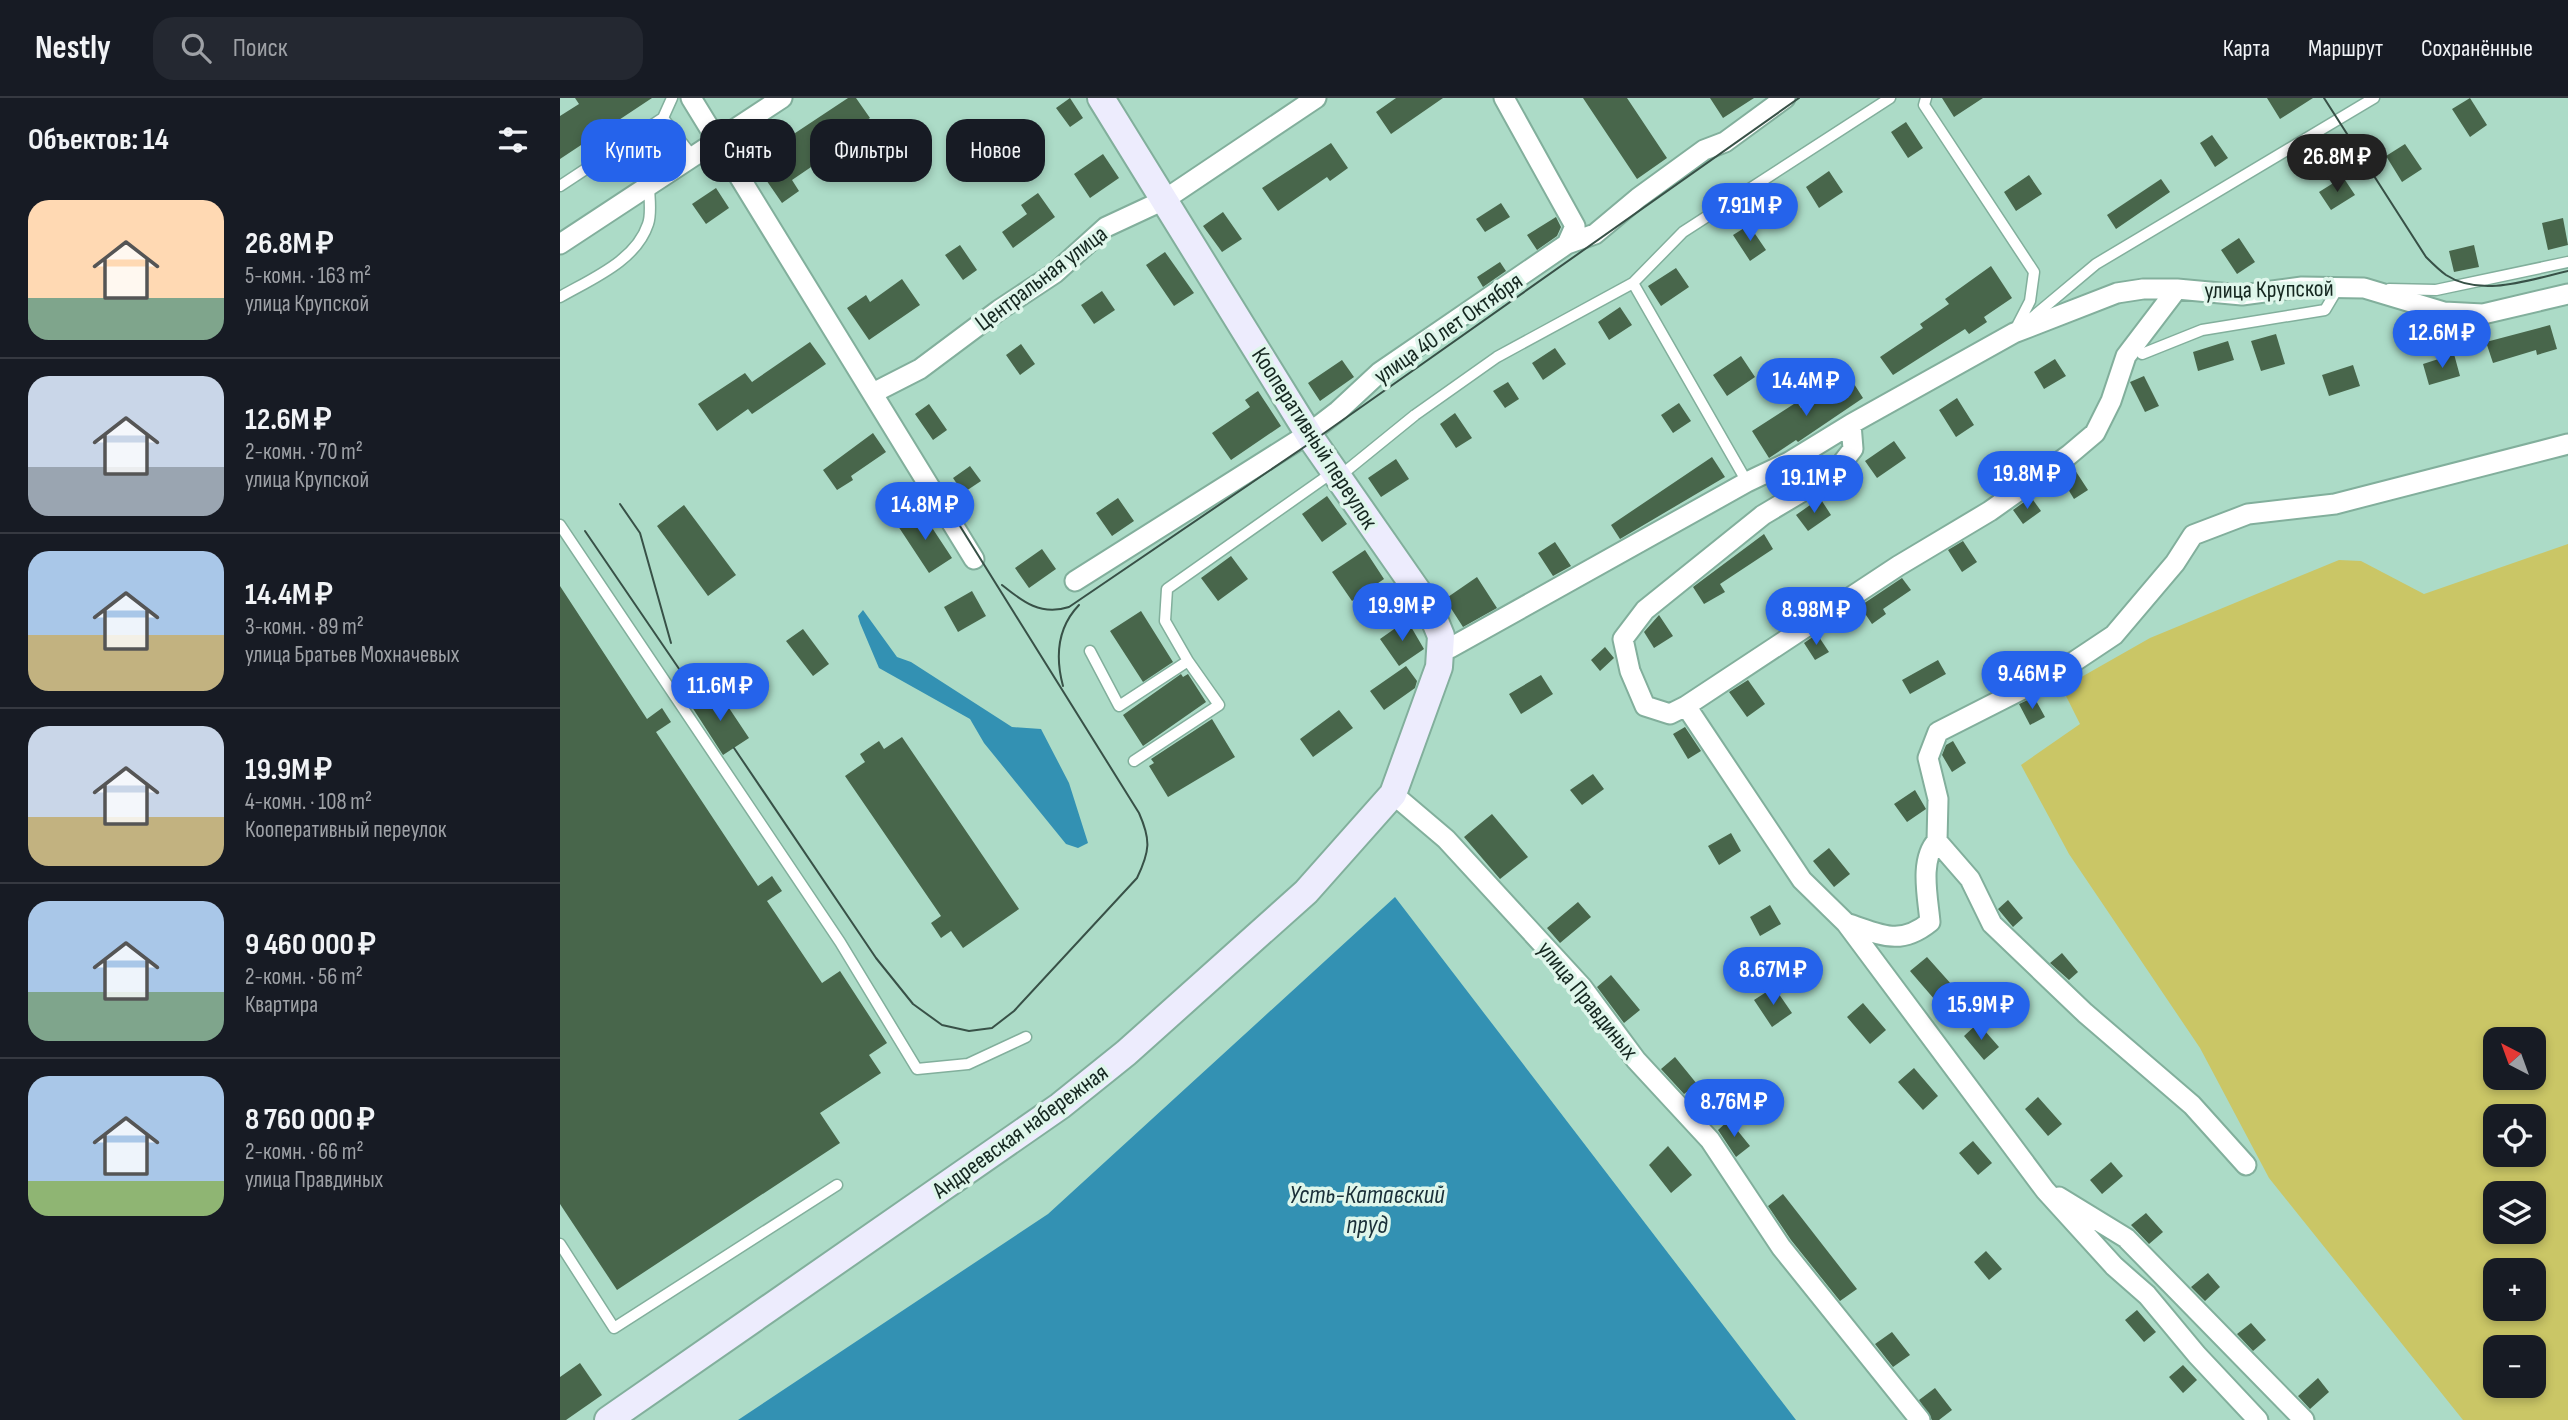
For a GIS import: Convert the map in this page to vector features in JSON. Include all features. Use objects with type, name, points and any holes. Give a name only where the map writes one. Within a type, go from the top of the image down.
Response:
[{"type":"main road","name":"Кооперативный переулок","points":[[1101,98],[1308,433],[1430,609],[1441,636],[1439,667],[1393,794]]},
{"type":"main road","name":"Андреевская набережная","points":[[608,1420],[1060,1106],[1126,1053],[1306,892],[1393,794]]},
{"type":"street","points":[[691,98],[704,119]]},
{"type":"street","points":[[750,119],[782,98]]},
{"type":"street","name":"Центральная улица","points":[[873,393],[920,369],[999,310],[1055,273],[1106,227],[1164,200],[1317,98]]},
{"type":"street","points":[[1504,98],[1575,226],[1567,244]]},
{"type":"street","name":"улица 40 лет Октября","points":[[1075,581],[1308,433],[1338,411],[1380,372],[1567,244],[1595,234],[1638,198],[1704,150],[1725,142],[1785,98]]},
{"type":"street","points":[[560,244],[700,152]]},
{"type":"street","points":[[742,182],[974,559]]},
{"type":"street","name":"улица Крупской","points":[[1440,649],[1450,648],[1747,482],[1790,462],[1850,424],[2014,332],[2117,293],[2143,289],[2177,289],[2242,295],[2302,287],[2364,288],[2444,312],[2483,314],[2568,294]]},
{"type":"street","points":[[1850,424],[1853,449],[1835,472],[1763,515],[1645,610],[1623,639],[1630,671],[1645,706],[1670,714],[1686,706],[1898,566],[1990,511],[2069,455],[2095,433],[2111,401],[2126,356],[2177,289]]},
{"type":"street","points":[[2246,1165],[2192,1105],[2085,1013],[1992,924],[1970,879],[1937,841],[1938,799],[1928,758],[1938,732],[2066,667],[2114,635],[2175,563],[2193,535],[2248,514],[2335,504],[2568,444]]},
{"type":"street","points":[[1686,706],[1802,880],[1846,923],[2045,1190],[2114,1266],[2147,1295],[2258,1420]]},
{"type":"street","name":"улица Правдиных","points":[[1393,794],[1447,839],[1582,987],[1636,1060],[1710,1140],[1781,1247],[1920,1420]]},
{"type":"street","points":[[1846,923],[1895,939],[1916,934],[1930,922],[1926,885],[1929,849],[1937,841]]},
{"type":"street","points":[[2045,1190],[2088,1213],[2126,1238],[2304,1420]]},
{"type":"lane","points":[[560,186],[663,118],[672,98]]},
{"type":"lane","points":[[1134,761],[1219,705],[1188,661],[1165,621],[1167,589],[1346,471],[1415,415],[1497,357],[1633,283],[1683,232],[1890,98]]},
{"type":"lane","points":[[1926,98],[1924,105],[2034,272],[2030,301],[2014,332]]},
{"type":"lane","points":[[2014,332],[2096,264],[2374,98]]},
{"type":"lane","points":[[663,118],[693,157]]},
{"type":"lane","points":[[560,297],[620,261],[644,234],[649,221],[649,185]]},
{"type":"lane","points":[[2364,288],[2436,290],[2568,262]]},
{"type":"lane","points":[[1633,283],[1747,482]]},
{"type":"lane","points":[[2142,354],[2202,330],[2325,310],[2339,288]]},
{"type":"lane","points":[[560,525],[840,942],[917,1069],[968,1064],[1026,1037]]},
{"type":"lane","points":[[1090,651],[1119,706],[1188,661]]},
{"type":"lane","points":[[560,1244],[614,1328],[837,1185]]},
{"type":"shaded area","points":[[2568,544],[2568,1420],[2463,1420],[2269,1178],[2200,1048],[2069,854],[2021,765],[2080,724],[2062,688],[2150,638],[2339,560],[2361,561],[2424,594]]},
{"type":"water","points":[[863,610],[897,657],[911,662],[1012,727],[1041,729],[1069,783],[1088,843],[1078,848],[1066,844],[984,743],[970,719],[879,668],[858,616]]},
{"type":"water","name":"Усть-Катавский пруд","points":[[1395,897],[1796,1420],[738,1420],[1048,1214]]},
{"type":"building","points":[[575,98],[652,98],[620,119],[581,119],[581,145],[560,159],[560,116],[579,104]]},
{"type":"building","points":[[848,98],[856,98],[870,118],[869,119],[816,119]]},
{"type":"building","points":[[1070,98],[1083,118],[1070,127],[1056,108]]},
{"type":"building","points":[[1396,98],[1443,98],[1391,134],[1376,112]]},
{"type":"building","points":[[1583,98],[1627,98],[1667,158],[1637,179]]},
{"type":"building","points":[[1710,98],[1754,98],[1723,118]]},
{"type":"building","points":[[1942,98],[1983,98],[1954,117]]},
{"type":"building","points":[[2267,98],[2313,98],[2280,119]]},
{"type":"building","points":[[2470,98],[2487,125],[2470,137],[2452,109]]},
{"type":"building","points":[[1906,122],[1923,148],[1908,158],[1891,132]]},
{"type":"building","points":[[810,123],[810,168],[796,177],[796,132]]},
{"type":"building","points":[[2212,135],[2228,158],[2215,167],[2200,143]]},
{"type":"building","points":[[1331,143],[1348,168],[1330,181],[1327,177],[1278,211],[1262,188]]},
{"type":"building","points":[[2405,144],[2422,169],[2402,182],[2386,156]]},
{"type":"building","points":[[1103,154],[1119,178],[1090,198],[1074,174]]},
{"type":"building","points":[[1829,171],[1843,192],[1819,208],[1806,187]]},
{"type":"building","points":[[2029,175],[2042,194],[2016,211],[2004,192]]},
{"type":"building","points":[[2343,177],[2355,195],[2331,210],[2319,192]]},
{"type":"building","points":[[2161,179],[2170,192],[2116,229],[2107,215]]},
{"type":"building","points":[[768,182],[793,182],[799,191],[782,203]]},
{"type":"building","points":[[716,188],[729,208],[706,224],[692,204]]},
{"type":"building","points":[[1038,193],[1055,217],[1013,248],[1002,232],[1027,214],[1021,205]]},
{"type":"building","points":[[1501,203],[1510,217],[1485,232],[1476,219]]},
{"type":"building","points":[[1223,212],[1242,239],[1222,252],[1203,226]]},
{"type":"building","points":[[1556,217],[1561,227],[1557,236],[1537,250],[1527,235]]},
{"type":"building","points":[[2563,218],[2568,245],[2548,250],[2542,223]]},
{"type":"building","points":[[1749,225],[1766,250],[1750,261],[1733,235]]},
{"type":"building","points":[[2239,238],[2255,262],[2237,274],[2221,250]]},
{"type":"building","points":[[960,245],[977,270],[963,280],[945,255]]},
{"type":"building","points":[[2474,245],[2479,267],[2454,272],[2449,251]]},
{"type":"building","points":[[1165,252],[1194,293],[1174,306],[1146,265]]},
{"type":"building","points":[[1500,262],[1506,271],[1483,287],[1477,277]]},
{"type":"building","points":[[1991,266],[2012,298],[1984,317],[1987,322],[1969,334],[1965,329],[1893,375],[1880,357],[1923,328],[1920,324],[1949,304],[1945,299]]},
{"type":"building","points":[[1676,268],[1689,287],[1661,306],[1648,286]]},
{"type":"building","points":[[902,279],[920,305],[869,340],[847,308],[866,295],[870,302]]},
{"type":"building","points":[[1102,291],[1115,310],[1094,324],[1081,305]]},
{"type":"building","points":[[1620,307],[1632,325],[1609,340],[1598,322]]},
{"type":"building","points":[[2550,325],[2557,349],[2537,355],[2536,350],[2493,363],[2486,342]]},
{"type":"building","points":[[2276,334],[2285,364],[2261,371],[2251,341]]},
{"type":"building","points":[[2228,341],[2234,360],[2198,371],[2193,352]]},
{"type":"building","points":[[810,342],[826,364],[752,414],[748,409],[717,431],[698,404],[745,373],[752,382]]},
{"type":"building","points":[[1021,344],[1035,364],[1020,375],[1006,355]]},
{"type":"building","points":[[1555,348],[1566,364],[1543,380],[1532,363]]},
{"type":"building","points":[[2454,354],[2460,376],[2429,385],[2423,364]]},
{"type":"building","points":[[1741,356],[1755,377],[1727,396],[1713,375]]},
{"type":"building","points":[[2055,359],[2066,376],[2044,389],[2034,372]]},
{"type":"building","points":[[1342,360],[1354,377],[1320,401],[1308,383]]},
{"type":"building","points":[[2353,365],[2360,386],[2329,396],[2322,375]]},
{"type":"building","points":[[1849,376],[1863,398],[1798,442],[1796,440],[1769,458],[1752,431],[1797,402],[1801,408]]},
{"type":"building","points":[[2144,376],[2159,406],[2145,412],[2130,382]]},
{"type":"building","points":[[1508,382],[1519,399],[1505,408],[1493,391]]},
{"type":"building","points":[[1258,391],[1281,426],[1231,460],[1212,433],[1250,407],[1245,400]]},
{"type":"building","points":[[1957,398],[1974,425],[1956,437],[1939,410]]},
{"type":"building","points":[[1679,403],[1691,421],[1673,433],[1661,415]]},
{"type":"building","points":[[929,404],[947,430],[933,440],[915,414]]},
{"type":"building","points":[[1455,413],[1472,438],[1456,448],[1440,424]]},
{"type":"building","points":[[873,433],[886,452],[851,476],[853,480],[837,490],[823,470]]},
{"type":"building","points":[[1894,441],[1906,458],[1877,478],[1865,461]]},
{"type":"building","points":[[1712,457],[1725,477],[1620,539],[1611,525]]},
{"type":"building","points":[[1396,459],[1409,479],[1381,497],[1368,478]]},
{"type":"building","points":[[970,466],[981,481],[963,493],[953,478]]},
{"type":"building","points":[[2073,467],[2088,490],[2074,499],[2060,476]]},
{"type":"building","points":[[1327,496],[1347,524],[1322,542],[1302,514]]},
{"type":"building","points":[[2031,497],[2041,511],[2023,524],[2013,510]]},
{"type":"building","points":[[1118,498],[1134,521],[1112,536],[1096,513]]},
{"type":"building","points":[[1820,498],[1831,515],[1808,531],[1796,515]]},
{"type":"building","points":[[684,505],[736,575],[708,596],[657,526]]},
{"type":"building","points":[[921,511],[952,558],[929,573],[898,526]]},
{"type":"building","points":[[1764,534],[1773,549],[1720,584],[1725,592],[1704,604],[1693,587]]},
{"type":"building","points":[[1963,541],[1977,562],[1962,572],[1948,550]]},
{"type":"building","points":[[1555,542],[1571,566],[1553,576],[1538,553]]},
{"type":"building","points":[[1042,549],[1056,569],[1029,588],[1015,568]]},
{"type":"building","points":[[1365,550],[1384,579],[1352,601],[1332,572]]},
{"type":"building","points":[[1231,556],[1248,579],[1218,601],[1201,578]]},
{"type":"building","points":[[1477,577],[1497,608],[1463,627],[1445,599]]},
{"type":"building","points":[[1902,578],[1911,590],[1883,609],[1886,614],[1872,624],[1860,606]]},
{"type":"building","points":[[560,586],[647,719],[662,708],[671,722],[656,732],[758,886],[772,876],[782,891],[767,901],[822,983],[840,971],[887,1043],[869,1055],[881,1073],[820,1113],[840,1143],[617,1290],[560,1204]]},
{"type":"building","points":[[972,591],[986,616],[958,632],[944,607]]},
{"type":"building","points":[[1141,611],[1173,662],[1143,682],[1110,631]]},
{"type":"building","points":[[1659,615],[1673,636],[1654,648],[1644,632]]},
{"type":"building","points":[[1407,620],[1424,649],[1399,666],[1380,639]]},
{"type":"building","points":[[803,629],[829,664],[813,676],[786,641]]},
{"type":"building","points":[[1817,634],[1829,652],[1815,660],[1804,643]]},
{"type":"building","points":[[1605,647],[1614,658],[1600,671],[1591,660]]},
{"type":"building","points":[[1938,660],[1946,674],[1910,694],[1902,680]]},
{"type":"building","points":[[1406,666],[1417,681],[1415,688],[1384,710],[1370,691]]},
{"type":"building","points":[[1181,674],[1183,677],[1188,674],[1206,702],[1143,746],[1123,715]]},
{"type":"building","points":[[1541,675],[1553,694],[1521,714],[1509,694]]},
{"type":"building","points":[[1748,680],[1765,704],[1747,717],[1729,692]]},
{"type":"building","points":[[717,690],[749,738],[723,755],[692,707]]},
{"type":"building","points":[[2034,697],[2045,717],[2030,725],[2019,704]]},
{"type":"building","points":[[1339,710],[1353,728],[1313,757],[1300,739]]},
{"type":"building","points":[[1212,719],[1235,757],[1168,797],[1149,766],[1154,763],[1151,759]]},
{"type":"building","points":[[1685,727],[1701,751],[1688,759],[1673,734]]},
{"type":"building","points":[[902,737],[1019,909],[963,948],[951,931],[941,938],[931,923],[941,916],[845,776],[865,762],[860,754],[879,741],[884,749]]},
{"type":"building","points":[[1953,741],[1966,763],[1952,772],[1942,755],[1946,745]]},
{"type":"building","points":[[1593,774],[1604,789],[1582,805],[1570,790]]},
{"type":"building","points":[[1915,790],[1926,809],[1907,822],[1894,804]]},
{"type":"building","points":[[1492,814],[1528,857],[1500,879],[1464,837]]},
{"type":"building","points":[[1731,833],[1741,851],[1719,865],[1708,846]]},
{"type":"building","points":[[1829,848],[1850,874],[1834,887],[1813,861]]},
{"type":"building","points":[[2008,900],[2023,918],[2013,927],[1998,909]]},
{"type":"building","points":[[1578,902],[1591,917],[1560,943],[1547,928]]},
{"type":"building","points":[[1770,905],[1781,924],[1760,936],[1750,917]]},
{"type":"building","points":[[2062,953],[2078,972],[2069,980],[2050,963]]},
{"type":"building","points":[[1927,957],[1952,985],[1935,1000],[1910,971]]},
{"type":"building","points":[[1611,975],[1640,1010],[1624,1023],[1597,987]]},
{"type":"building","points":[[1774,987],[1792,1013],[1772,1027],[1754,1000]]},
{"type":"building","points":[[1863,1003],[1886,1030],[1870,1044],[1847,1017]]},
{"type":"building","points":[[1978,1023],[1999,1047],[1984,1060],[1964,1036]]},
{"type":"building","points":[[1675,1057],[1697,1084],[1684,1094],[1661,1069]]},
{"type":"building","points":[[1914,1068],[1938,1096],[1923,1110],[1898,1082]]},
{"type":"building","points":[[2038,1097],[2062,1124],[2048,1136],[2025,1109]]},
{"type":"building","points":[[1729,1120],[1750,1146],[1736,1157],[1718,1130]]},
{"type":"building","points":[[1973,1141],[1992,1163],[1978,1175],[1959,1153]]},
{"type":"building","points":[[1668,1146],[1692,1175],[1671,1193],[1649,1165]]},
{"type":"building","points":[[2111,1162],[2123,1176],[2102,1194],[2090,1180]]},
{"type":"building","points":[[1783,1194],[1857,1289],[1840,1301],[1791,1240],[1768,1206]]},
{"type":"building","points":[[2146,1213],[2163,1232],[2149,1244],[2131,1225]]},
{"type":"building","points":[[1986,1251],[2002,1269],[1989,1280],[1974,1262]]},
{"type":"building","points":[[2208,1273],[2220,1287],[2205,1301],[2191,1287]]},
{"type":"building","points":[[2137,1310],[2156,1332],[2144,1342],[2125,1320]]},
{"type":"building","points":[[2251,1323],[2266,1340],[2253,1351],[2237,1334]]},
{"type":"building","points":[[1892,1332],[1910,1355],[1893,1367],[1875,1344]]},
{"type":"building","points":[[580,1363],[602,1395],[566,1420],[560,1420],[560,1377]]},
{"type":"building","points":[[2183,1365],[2197,1380],[2183,1393],[2169,1377]]},
{"type":"building","points":[[2318,1378],[2329,1392],[2310,1409],[2298,1396]]},
{"type":"building","points":[[1935,1388],[1952,1410],[1939,1420],[1932,1420],[1919,1400]]},
{"type":"tram line","points":[[1002,585],[1033,606],[1050,610],[1069,607],[1313,441],[1799,98]]},
{"type":"tram line","points":[[2324,98],[2426,257],[2446,275],[2460,282],[2490,286],[2523,282],[2568,271]]},
{"type":"tram line","points":[[734,748],[876,958],[913,1004],[942,1025],[969,1031],[992,1028],[1014,1011],[1137,878],[1147,853],[1146,831],[1139,813],[935,486]]},
{"type":"tram line","points":[[620,504],[640,533],[671,643]]},
{"type":"tram line","points":[[585,531],[701,701]]},
{"type":"tram line","points":[[1063,686],[1059,664],[1060,643],[1066,623],[1079,605]]}]
